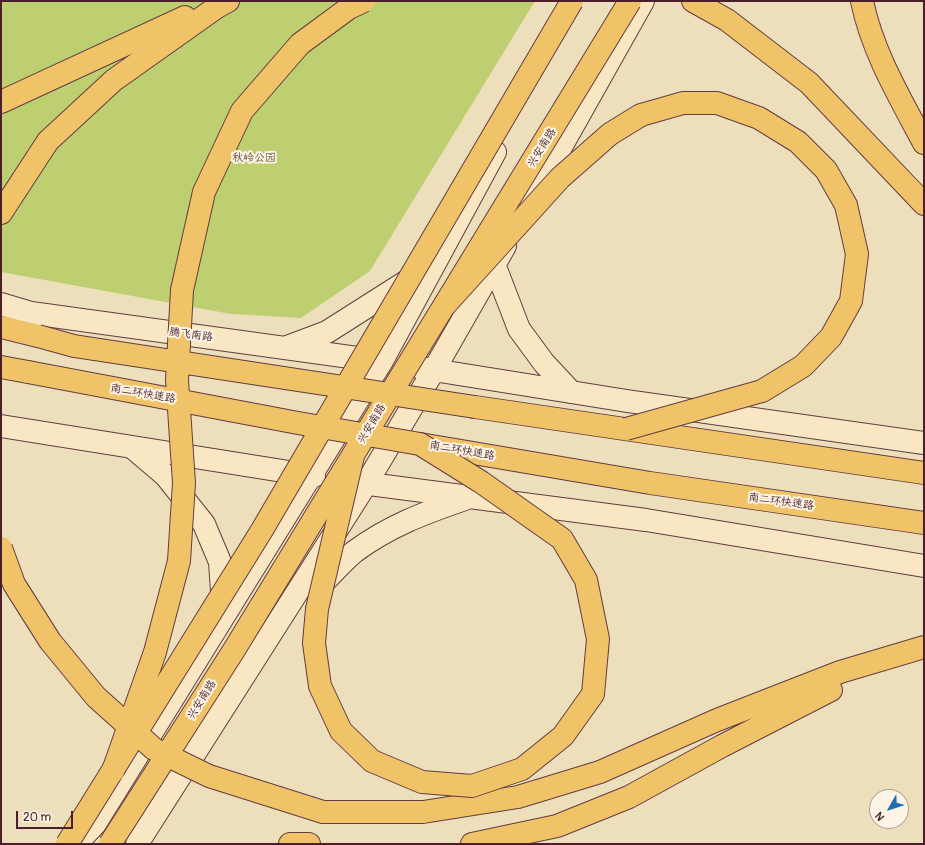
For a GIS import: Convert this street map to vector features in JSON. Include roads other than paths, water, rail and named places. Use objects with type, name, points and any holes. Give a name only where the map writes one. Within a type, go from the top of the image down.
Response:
[{"type":"main road","points":[[1,102],[221,1]]},
{"type":"main road","points":[[1,213],[48,140],[114,80],[217,7],[228,1]]},
{"type":"main road","points":[[113,771],[156,652],[179,561],[184,483],[177,380],[182,290],[204,192],[242,111],[300,44],[349,8],[364,1]]},
{"type":"main road","points":[[67,844],[262,530],[572,1]]},
{"type":"main road","points":[[76,844],[95,824],[382,361],[577,1]]},
{"type":"main road","name":"兴安南路","points":[[110,844],[234,650],[630,1]]},
{"type":"main road","name":"兴安南路","points":[[137,844],[366,484],[434,370],[643,1]]},
{"type":"main road","points":[[693,1],[727,20],[809,83],[924,204]]},
{"type":"main road","points":[[862,1],[867,25],[900,97],[924,144]]},
{"type":"main road","points":[[445,305],[560,178],[610,134],[641,115],[683,103],[717,102],[759,118],[798,142],[826,170],[846,205],[857,254],[851,301],[831,337],[803,366],[762,391],[626,429]]},
{"type":"main road","points":[[284,348],[327,332],[435,263]]},
{"type":"main road","points":[[494,264],[519,330],[544,363],[571,392]]},
{"type":"main road","name":"腾飞南路","points":[[1,304],[31,313],[382,361],[571,392],[924,443]]},
{"type":"main road","points":[[1,327],[74,346],[475,408],[924,473]]},
{"type":"main road","name":"南二环快速路","points":[[1,367],[282,420],[650,483],[924,523]]},
{"type":"main road","points":[[1,426],[366,484],[646,520],[924,566]]},
{"type":"main road","points":[[353,456],[317,609],[314,643],[320,686],[341,731],[372,761],[422,782],[472,786],[522,769],[563,736],[593,694],[598,639],[586,580],[562,539],[481,482],[420,444]]},
{"type":"main road","points":[[132,447],[165,475],[204,524],[220,562],[224,617]]},
{"type":"main road","points":[[267,640],[353,553],[391,528],[420,514],[470,498]]},
{"type":"main road","points":[[1,548],[14,584],[50,641],[96,696],[154,749],[209,776],[323,812],[423,812],[518,797],[600,772],[717,720],[840,672],[924,648]]},
{"type":"main road","points":[[472,844],[557,826],[629,797],[815,697],[924,648]]},
{"type":"main road","points":[[95,824],[126,844]]},
{"type":"main road","points":[[290,844],[309,844]]},
{"type":"park label","name":"秋岭公园","points":[[254,158]]}]
